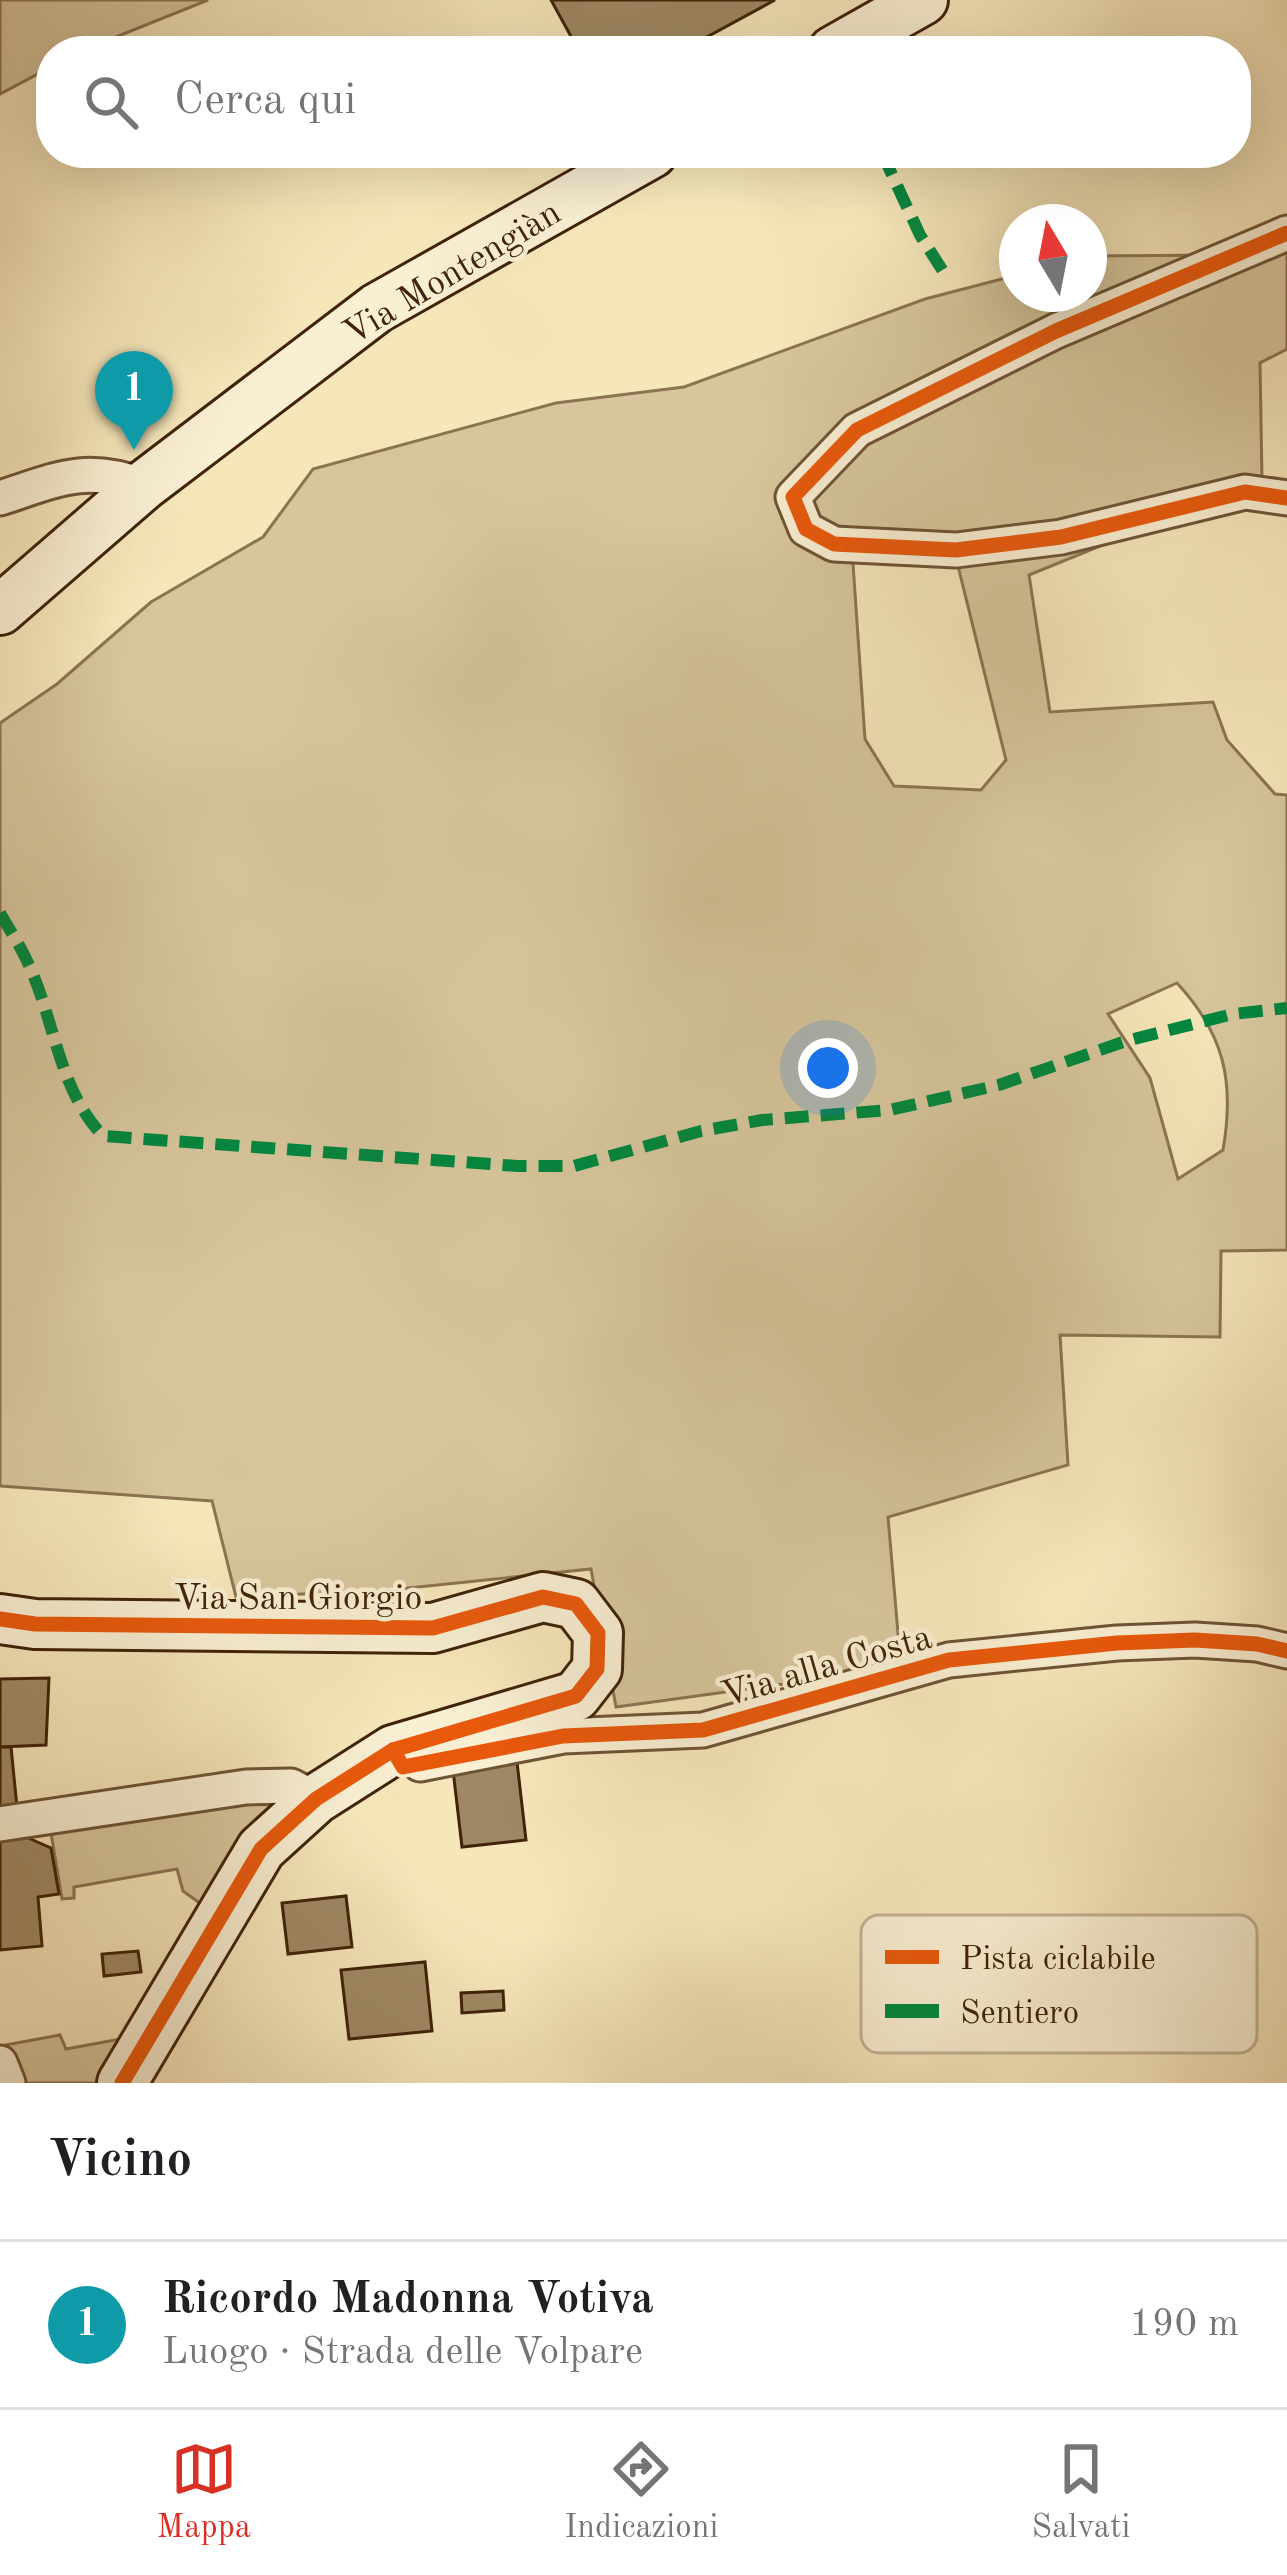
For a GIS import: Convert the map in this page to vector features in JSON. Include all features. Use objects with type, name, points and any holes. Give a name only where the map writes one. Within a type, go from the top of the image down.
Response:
[{"type":"street","points":[[859,36],[923,0]]},
{"type":"street","name":"Via Montengiàn","points":[[0,610],[143,486],[377,308],[625,168]]},
{"type":"street","points":[[1287,233],[1056,332],[857,430],[793,497],[806,529],[834,544],[956,550],[1061,537],[1245,492],[1287,498]]},
{"type":"street","points":[[0,498],[65,477],[109,473],[143,486]]},
{"type":"street","name":"Via San Giorgio","points":[[0,1619],[35,1624],[433,1628],[543,1597],[576,1604],[598,1633],[597,1669],[576,1696],[392,1750],[316,1798],[261,1849],[122,2083]]},
{"type":"street","name":"Via alla Costa","points":[[392,1750],[404,1767],[563,1736],[703,1730],[949,1660],[1195,1640],[1287,1651]]},
{"type":"street","points":[[0,1824],[246,1787],[291,1786],[316,1798]]},
{"type":"street","points":[[0,2063],[8,2083]]},
{"type":"shaded area","points":[[0,0],[208,0],[118,36],[36,36],[36,75],[0,94]]},
{"type":"shaded area","points":[[1287,228],[1287,349],[1260,363],[1262,480],[1029,575],[1050,712],[1213,702],[1227,740],[1275,794],[1287,795],[1287,1250],[1221,1251],[1220,1337],[1060,1335],[1068,1465],[888,1517],[901,1668],[616,1707],[591,1569],[389,1590],[236,1597],[212,1501],[0,1486],[0,723],[57,684],[151,602],[263,537],[313,469],[556,403],[684,387],[925,299],[999,280],[999,312],[1107,312],[1107,256],[1228,255]],"holes":[[[852,549],[956,558],[1006,760],[981,790],[894,786],[865,739]],[[1177,983],[1193,1002],[1222,1060],[1226,1125],[1223,1150],[1178,1179],[1150,1078],[1108,1014]]]},
{"type":"shaded area","points":[[286,1793],[205,1907],[183,1891],[177,1869],[74,1887],[74,1898],[62,1899],[50,1827]]},
{"type":"shaded area","points":[[60,2035],[66,2049],[131,2037],[102,2083],[20,2083],[0,2055],[0,2046]]},
{"type":"building","points":[[551,0],[775,0],[709,36],[571,36]]},
{"type":"building","points":[[49,1678],[46,1745],[0,1747],[0,1679]]},
{"type":"building","points":[[0,1747],[11,1747],[17,1807],[0,1810]]},
{"type":"building","points":[[517,1762],[526,1840],[462,1847],[453,1770]]},
{"type":"building","points":[[26,1837],[51,1848],[59,1894],[38,1897],[42,1946],[0,1950],[0,1841]]},
{"type":"building","points":[[346,1896],[352,1947],[288,1954],[282,1903]]},
{"type":"building","points":[[138,1951],[141,1972],[104,1976],[102,1954]]},
{"type":"building","points":[[425,1962],[432,2031],[349,2039],[341,1970]]},
{"type":"building","points":[[503,1991],[504,2010],[462,2013],[461,1993]]},
{"type":"marked path","points":[[889,168],[920,235],[948,279]]},
{"type":"marked path","points":[[0,913],[37,985],[76,1097],[103,1136],[517,1166],[574,1166],[701,1131],[762,1120],[890,1110],[999,1085],[1126,1041],[1233,1014],[1287,1008]]},
{"type":"cycle path","points":[[1287,233],[1056,331],[857,430],[793,497],[806,529],[834,544],[956,550],[1061,537],[1245,492],[1287,498]]},
{"type":"cycle path","points":[[0,1619],[35,1624],[433,1628],[543,1597],[576,1604],[598,1633],[597,1669],[576,1696],[393,1750],[316,1799],[261,1849],[122,2083]]},
{"type":"cycle path","points":[[393,1750],[403,1767],[563,1736],[703,1730],[949,1660],[1195,1640],[1287,1651]]},
{"type":"place","name":"Ricordo Madonna Votiva","points":[[134,450]]}]
